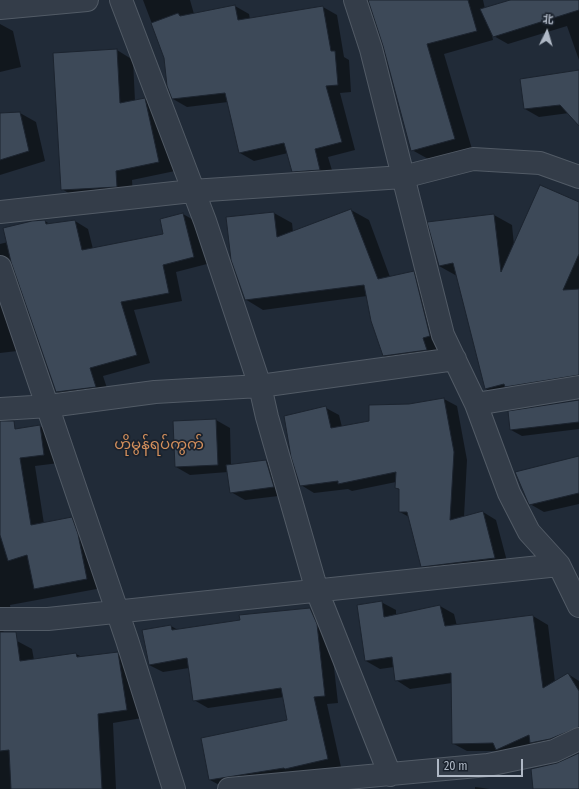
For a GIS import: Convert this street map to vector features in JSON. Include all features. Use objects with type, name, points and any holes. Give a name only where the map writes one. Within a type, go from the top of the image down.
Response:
[{"type":"street","points":[[0,8],[87,0]]},
{"type":"street","points":[[121,0],[192,191],[205,220],[260,386],[267,417],[316,591],[390,775]]},
{"type":"street","points":[[355,0],[370,49],[443,334],[476,404],[510,493],[529,532],[559,565],[579,606]]},
{"type":"street","points":[[0,212],[192,191],[403,177],[473,160],[540,163],[579,178]]},
{"type":"street","points":[[0,267],[49,406],[174,789]]},
{"type":"street","points":[[0,409],[49,406],[155,392],[260,386],[455,359]]},
{"type":"street","points":[[476,404],[579,387]]},
{"type":"street","points":[[0,619],[48,619],[559,565]]},
{"type":"street","points":[[229,789],[488,765],[554,751],[579,739]]},
{"type":"building","points":[[368,0],[468,0],[477,31],[427,44],[455,139],[411,151],[383,46]]},
{"type":"building","points":[[510,0],[579,0],[579,10],[493,37],[480,9]]},
{"type":"building","points":[[235,5],[238,20],[323,6],[331,51],[335,51],[338,85],[326,86],[342,142],[315,149],[320,170],[292,172],[284,143],[239,153],[225,93],[172,99],[167,86],[164,58],[151,23],[178,13],[180,16]]},
{"type":"building","points":[[117,49],[120,103],[145,98],[159,162],[116,171],[117,187],[61,190],[53,53]]},
{"type":"building","points":[[579,70],[579,126],[560,105],[524,109],[520,79]]},
{"type":"building","points":[[20,112],[29,151],[0,160],[0,113]]},
{"type":"building","points":[[540,185],[579,202],[579,254],[563,290],[579,289],[579,375],[505,387],[504,384],[485,389],[453,263],[439,266],[427,222],[494,214],[501,272]]},
{"type":"building","points":[[351,209],[378,279],[414,271],[430,336],[423,338],[427,350],[383,356],[371,321],[364,285],[245,300],[231,260],[226,217],[274,212],[277,237]]},
{"type":"building","points":[[183,213],[194,257],[163,265],[169,293],[121,302],[137,355],[90,368],[96,387],[56,392],[11,262],[3,228],[32,221],[45,220],[46,224],[75,220],[82,250],[163,234],[160,219]]},
{"type":"building","points":[[444,398],[454,452],[450,520],[483,511],[495,558],[421,567],[407,512],[399,512],[399,489],[395,488],[396,472],[338,484],[338,481],[300,486],[291,457],[284,416],[326,406],[331,428],[369,421],[369,405],[409,404]]},
{"type":"building","points":[[579,400],[579,422],[510,430],[508,411]]},
{"type":"building","points":[[216,419],[218,465],[175,467],[173,421]]},
{"type":"building","points":[[0,421],[14,421],[15,429],[40,425],[44,455],[20,458],[31,525],[72,517],[78,534],[87,579],[34,589],[27,555],[8,561],[0,535]]},
{"type":"building","points":[[579,456],[579,493],[529,505],[515,472]]},
{"type":"building","points":[[266,460],[274,487],[230,493],[226,465]]},
{"type":"building","points":[[382,601],[384,617],[440,605],[445,626],[533,615],[543,688],[568,673],[579,691],[579,727],[550,739],[530,743],[529,735],[496,750],[493,743],[452,744],[451,673],[395,681],[392,657],[365,661],[357,605]]},
{"type":"building","points":[[310,608],[317,624],[325,696],[314,697],[328,759],[285,769],[209,780],[201,738],[287,720],[281,688],[193,701],[187,658],[149,665],[142,630],[171,625],[172,630],[240,620],[239,615]]},
{"type":"building","points":[[0,632],[16,632],[20,661],[76,653],[77,657],[118,652],[127,710],[98,714],[102,789],[11,789],[9,750],[0,751]]},
{"type":"building","points":[[579,753],[579,789],[533,789],[531,769],[557,763]]},
{"type":"district","name":"ဟိုမွန်ရပ်ကွက်","points":[[159,445]]}]
